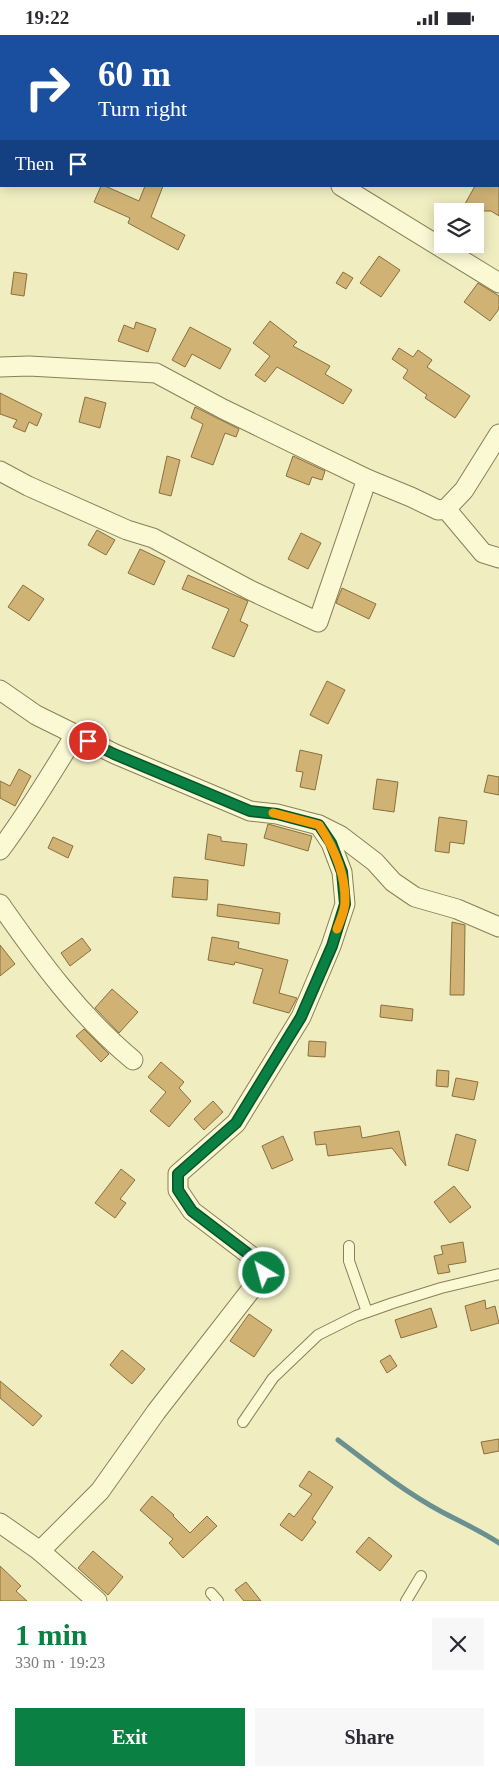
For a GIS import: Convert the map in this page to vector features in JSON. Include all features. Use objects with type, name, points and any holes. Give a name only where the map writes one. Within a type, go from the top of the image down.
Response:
[{"type":"street","points":[[343,187],[499,283]]},
{"type":"street","points":[[0,367],[29,366],[156,373],[223,409],[368,479],[438,510],[446,509],[464,491],[499,434]]},
{"type":"street","points":[[0,471],[28,486],[127,530],[153,539],[250,590],[318,622],[368,479]]},
{"type":"street","points":[[446,509],[483,553],[499,558]]},
{"type":"street","points":[[0,690],[36,715],[114,754],[250,811],[277,814],[319,825],[341,835],[375,862],[393,882],[415,897],[457,909],[499,927]]},
{"type":"street","points":[[0,849],[15,831],[40,793],[75,735]]},
{"type":"street","points":[[40,1551],[100,1491],[156,1412],[264,1273],[263,1265],[192,1211],[178,1190],[178,1174],[236,1123],[301,1017],[332,946],[345,904],[342,872],[331,843],[319,825]]},
{"type":"street","points":[[0,904],[67,995],[117,1047],[133,1060]]},
{"type":"street","points":[[0,1523],[40,1551],[97,1601]]},
{"type":"lane","points":[[348,1246],[349,1261],[367,1312]]},
{"type":"lane","points":[[243,1421],[273,1378],[318,1335],[367,1312],[441,1288],[499,1274]]},
{"type":"lane","points":[[406,1601],[421,1576]]},
{"type":"building","points":[[101,187],[107,187],[139,201],[145,187],[163,187],[151,217],[185,235],[178,250],[128,223],[130,218],[94,202]]},
{"type":"building","points":[[474,187],[499,187],[499,216],[491,211],[484,211],[484,203],[465,203]]},
{"type":"building","points":[[379,256],[400,270],[381,297],[360,283]]},
{"type":"building","points":[[14,272],[27,274],[24,296],[11,294]]},
{"type":"building","points":[[343,272],[353,278],[346,289],[336,283]]},
{"type":"building","points":[[478,283],[499,296],[499,309],[490,321],[464,302]]},
{"type":"building","points":[[270,321],[297,342],[293,346],[330,366],[325,374],[352,390],[343,404],[277,367],[265,382],[255,375],[270,356],[253,343]]},
{"type":"building","points":[[136,322],[156,329],[148,352],[118,341],[124,325],[134,329]]},
{"type":"building","points":[[190,327],[231,349],[220,369],[192,354],[185,367],[172,360]]},
{"type":"building","points":[[399,348],[413,357],[418,350],[432,360],[427,367],[470,396],[455,418],[425,398],[427,395],[403,378],[408,370],[392,359]]},
{"type":"building","points":[[0,393],[42,414],[37,426],[29,422],[25,432],[13,427],[17,420],[0,414]]},
{"type":"building","points":[[85,397],[106,403],[100,428],[79,422]]},
{"type":"building","points":[[195,407],[239,429],[236,437],[225,433],[213,465],[191,457],[203,424],[191,418]]},
{"type":"building","points":[[167,456],[180,460],[171,496],[159,493]]},
{"type":"building","points":[[293,456],[325,471],[322,480],[312,477],[309,485],[286,476]]},
{"type":"building","points":[[97,530],[115,540],[106,555],[88,545]]},
{"type":"building","points":[[301,533],[321,543],[308,569],[288,559]]},
{"type":"building","points":[[140,549],[165,561],[154,585],[128,573]]},
{"type":"building","points":[[188,575],[248,601],[240,621],[248,625],[234,657],[212,648],[229,609],[182,589]]},
{"type":"building","points":[[23,585],[44,599],[29,621],[8,607]]},
{"type":"building","points":[[342,588],[376,604],[369,619],[336,603]]},
{"type":"building","points":[[327,681],[345,690],[328,724],[310,715]]},
{"type":"building","points":[[300,750],[322,755],[315,790],[300,787],[303,772],[296,771]]},
{"type":"building","points":[[19,769],[31,776],[15,806],[0,798],[0,781],[10,786]]},
{"type":"building","points":[[488,775],[499,777],[499,795],[484,792]]},
{"type":"building","points":[[377,779],[398,782],[394,812],[373,809]]},
{"type":"building","points":[[439,817],[467,821],[464,844],[450,842],[449,853],[435,851]]},
{"type":"building","points":[[268,824],[312,836],[308,851],[264,838]]},
{"type":"building","points":[[208,834],[221,837],[221,841],[247,844],[244,866],[205,859]]},
{"type":"building","points":[[53,837],[73,846],[68,858],[48,848]]},
{"type":"building","points":[[174,877],[208,880],[207,900],[172,897]]},
{"type":"building","points":[[218,904],[280,913],[279,924],[217,916]]},
{"type":"building","points":[[452,922],[465,925],[464,995],[450,995]]},
{"type":"building","points":[[212,937],[239,942],[238,948],[288,960],[279,993],[297,998],[289,1013],[253,1003],[263,969],[235,962],[234,965],[208,960]]},
{"type":"building","points":[[82,938],[91,950],[70,966],[61,953]]},
{"type":"building","points":[[0,945],[15,964],[0,976]]},
{"type":"building","points":[[112,989],[138,1012],[119,1033],[95,1008]]},
{"type":"building","points":[[381,1005],[413,1009],[412,1021],[380,1017]]},
{"type":"building","points":[[84,1029],[109,1054],[101,1062],[76,1036]]},
{"type":"building","points":[[309,1041],[326,1042],[325,1057],[308,1056]]},
{"type":"building","points":[[161,1062],[184,1082],[179,1088],[191,1101],[169,1127],[150,1111],[166,1092],[148,1077]]},
{"type":"building","points":[[437,1070],[449,1071],[448,1087],[436,1086]]},
{"type":"building","points":[[456,1078],[478,1082],[474,1100],[452,1096]]},
{"type":"building","points":[[213,1101],[223,1112],[204,1130],[194,1119]]},
{"type":"building","points":[[360,1126],[362,1138],[399,1131],[406,1166],[392,1148],[328,1156],[326,1144],[316,1145],[314,1132]]},
{"type":"building","points":[[456,1134],[476,1140],[468,1171],[448,1165]]},
{"type":"building","points":[[283,1136],[293,1160],[272,1169],[262,1146]]},
{"type":"building","points":[[121,1169],[135,1180],[120,1199],[126,1203],[115,1218],[95,1203]]},
{"type":"building","points":[[454,1186],[471,1207],[450,1223],[434,1202]]},
{"type":"building","points":[[463,1242],[466,1262],[448,1265],[450,1272],[438,1274],[434,1256],[443,1254],[441,1246]]},
{"type":"building","points":[[485,1300],[486,1309],[495,1306],[499,1323],[471,1331],[465,1306]]},
{"type":"building","points":[[431,1308],[437,1327],[401,1338],[395,1320]]},
{"type":"building","points":[[249,1314],[272,1330],[254,1357],[230,1341]]},
{"type":"building","points":[[122,1350],[145,1369],[132,1384],[110,1365]]},
{"type":"building","points":[[390,1355],[397,1366],[387,1373],[380,1361]]},
{"type":"building","points":[[0,1381],[42,1416],[33,1426],[0,1398]]},
{"type":"building","points":[[499,1439],[499,1451],[484,1454],[481,1442]]},
{"type":"building","points":[[309,1471],[333,1487],[312,1519],[316,1522],[302,1541],[280,1525],[289,1513],[294,1517],[312,1494],[299,1486]]},
{"type":"building","points":[[152,1496],[174,1515],[190,1533],[207,1516],[217,1526],[183,1558],[169,1543],[173,1539],[140,1510]]},
{"type":"building","points":[[369,1537],[392,1556],[380,1571],[356,1552]]},
{"type":"building","points":[[93,1551],[123,1577],[108,1595],[78,1568]]},
{"type":"building","points":[[0,1566],[21,1586],[16,1591],[27,1601],[0,1601]]},
{"type":"building","points":[[246,1582],[261,1601],[244,1601],[235,1590]]},
{"type":"waterway","points":[[338,1440],[415,1496],[499,1543]]},
{"type":"slow traffic","points":[[273,813],[319,825],[331,843],[342,872],[345,904],[337,929]]},
{"type":"route","points":[[88,741],[114,754],[250,811],[277,814],[319,825],[331,843],[342,872],[345,904],[332,946],[301,1017],[236,1123],[178,1174],[178,1190],[192,1211],[263,1265],[264,1273]]}]
